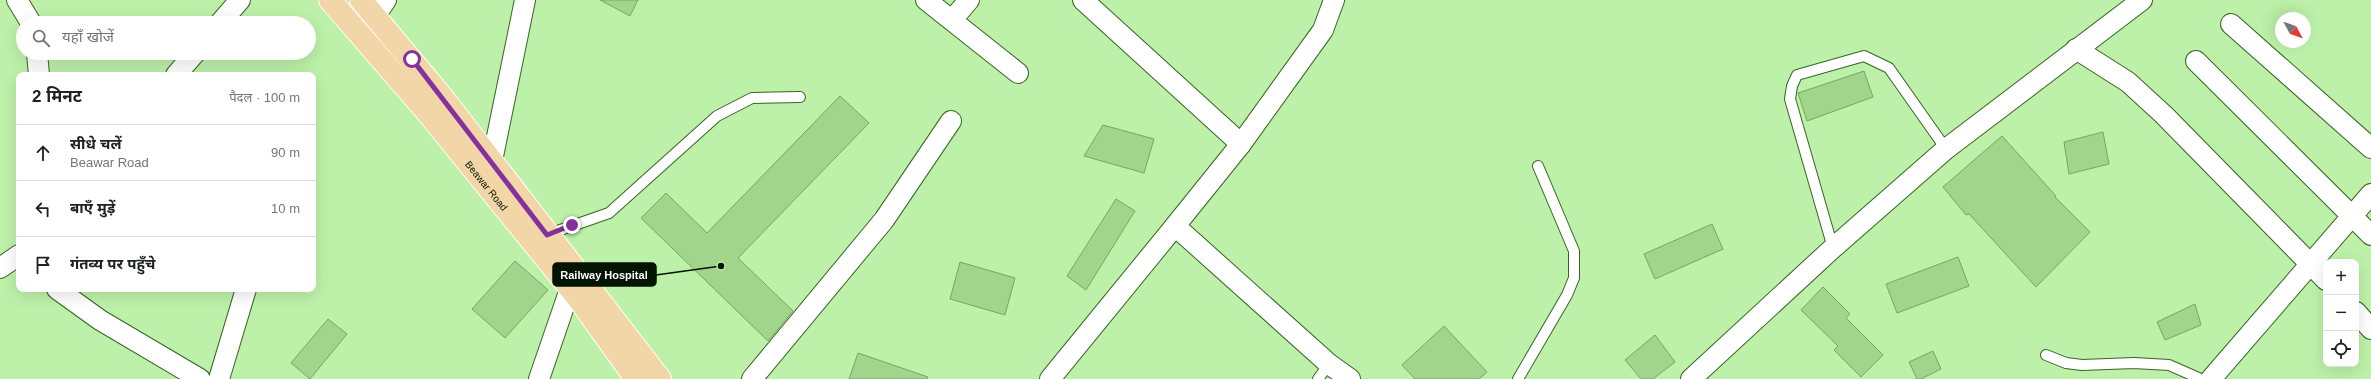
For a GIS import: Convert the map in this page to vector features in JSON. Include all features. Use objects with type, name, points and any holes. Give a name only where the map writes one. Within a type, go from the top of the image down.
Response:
[{"type":"main road","name":"Beawar Road","points":[[330,0],[405,85],[486,169]]},
{"type":"main road","name":"Beawar Road","points":[[361,0],[380,8],[429,80],[486,169],[576,288],[612,330],[660,379]]},
{"type":"main road","name":"Beawar Road","points":[[612,330],[636,379]]},
{"type":"street","points":[[17,0],[27,16]]},
{"type":"street","points":[[226,16],[240,0]]},
{"type":"street","points":[[486,169],[525,0]]},
{"type":"street","points":[[926,0],[1018,73]]},
{"type":"street","points":[[952,20],[969,0]]},
{"type":"street","points":[[1083,0],[1241,144]]},
{"type":"street","points":[[1050,379],[1241,144],[1323,30],[1334,0]]},
{"type":"street","points":[[1691,379],[1833,248],[1946,149],[2142,0]]},
{"type":"street","points":[[2231,24],[2371,148]]},
{"type":"street","points":[[2076,49],[2128,82],[2164,114],[2323,277]]},
{"type":"street","points":[[38,60],[39,72]]},
{"type":"street","points":[[179,72],[189,60]]},
{"type":"street","points":[[2196,61],[2371,235]]},
{"type":"street","points":[[752,379],[884,220],[951,121]]},
{"type":"street","points":[[2210,379],[2311,264],[2351,215],[2371,194]]},
{"type":"street","points":[[1175,226],[1323,371],[1350,379]]},
{"type":"street","points":[[0,268],[16,257]]},
{"type":"street","points":[[539,379],[576,288]]},
{"type":"street","points":[[61,292],[100,320],[200,379]]},
{"type":"street","points":[[220,379],[245,292]]},
{"type":"street","points":[[2359,315],[2371,329]]},
{"type":"lane","points":[[1833,248],[1790,99],[1792,86],[1797,75],[1864,56],[1877,61],[1889,68],[1946,149]]},
{"type":"lane","points":[[539,238],[572,225],[596,219],[609,213],[717,116],[752,98],[800,97]]},
{"type":"lane","points":[[1518,379],[1567,295],[1574,278],[1574,250],[1538,166]]},
{"type":"lane","points":[[2046,355],[2066,363],[2082,365],[2134,363],[2168,365],[2201,379]]},
{"type":"building","points":[[600,0],[638,0],[630,16]]},
{"type":"building","points":[[1864,71],[1873,97],[1807,121],[1798,93]]},
{"type":"building","points":[[840,96],[869,123],[738,258],[793,311],[768,341],[641,218],[666,193],[707,233]]},
{"type":"building","points":[[1103,125],[1154,139],[1144,173],[1084,156]]},
{"type":"building","points":[[2103,132],[2109,164],[2069,174],[2064,142]]},
{"type":"building","points":[[2002,136],[2056,196],[2055,197],[2090,232],[2036,287],[1969,214],[1966,215],[1943,187]]},
{"type":"building","points":[[1116,199],[1135,211],[1086,290],[1067,276]]},
{"type":"building","points":[[1712,224],[1723,249],[1655,279],[1644,254]]},
{"type":"building","points":[[1958,257],[1969,286],[1897,313],[1886,284]]},
{"type":"building","points":[[515,261],[548,290],[505,338],[472,309]]},
{"type":"building","points":[[960,262],[1015,278],[1005,315],[950,299]]},
{"type":"building","points":[[1823,287],[1850,314],[1846,318],[1883,355],[1861,377],[1834,350],[1838,346],[1801,310]]},
{"type":"building","points":[[2195,304],[2201,325],[2165,340],[2157,322]]},
{"type":"building","points":[[328,319],[347,334],[310,379],[291,363]]},
{"type":"building","points":[[1444,326],[1487,372],[1479,379],[1415,379],[1402,365]]},
{"type":"building","points":[[1655,335],[1675,362],[1653,379],[1641,379],[1625,360]]},
{"type":"building","points":[[1933,351],[1941,369],[1921,379],[1917,379],[1909,362]]},
{"type":"building","points":[[858,353],[928,377],[927,379],[849,379]]},
{"type":"place","name":"Railway Hospital","points":[[721,266]]},
{"type":"route","points":[[412,59],[492,161],[547,235],[572,225]]}]
